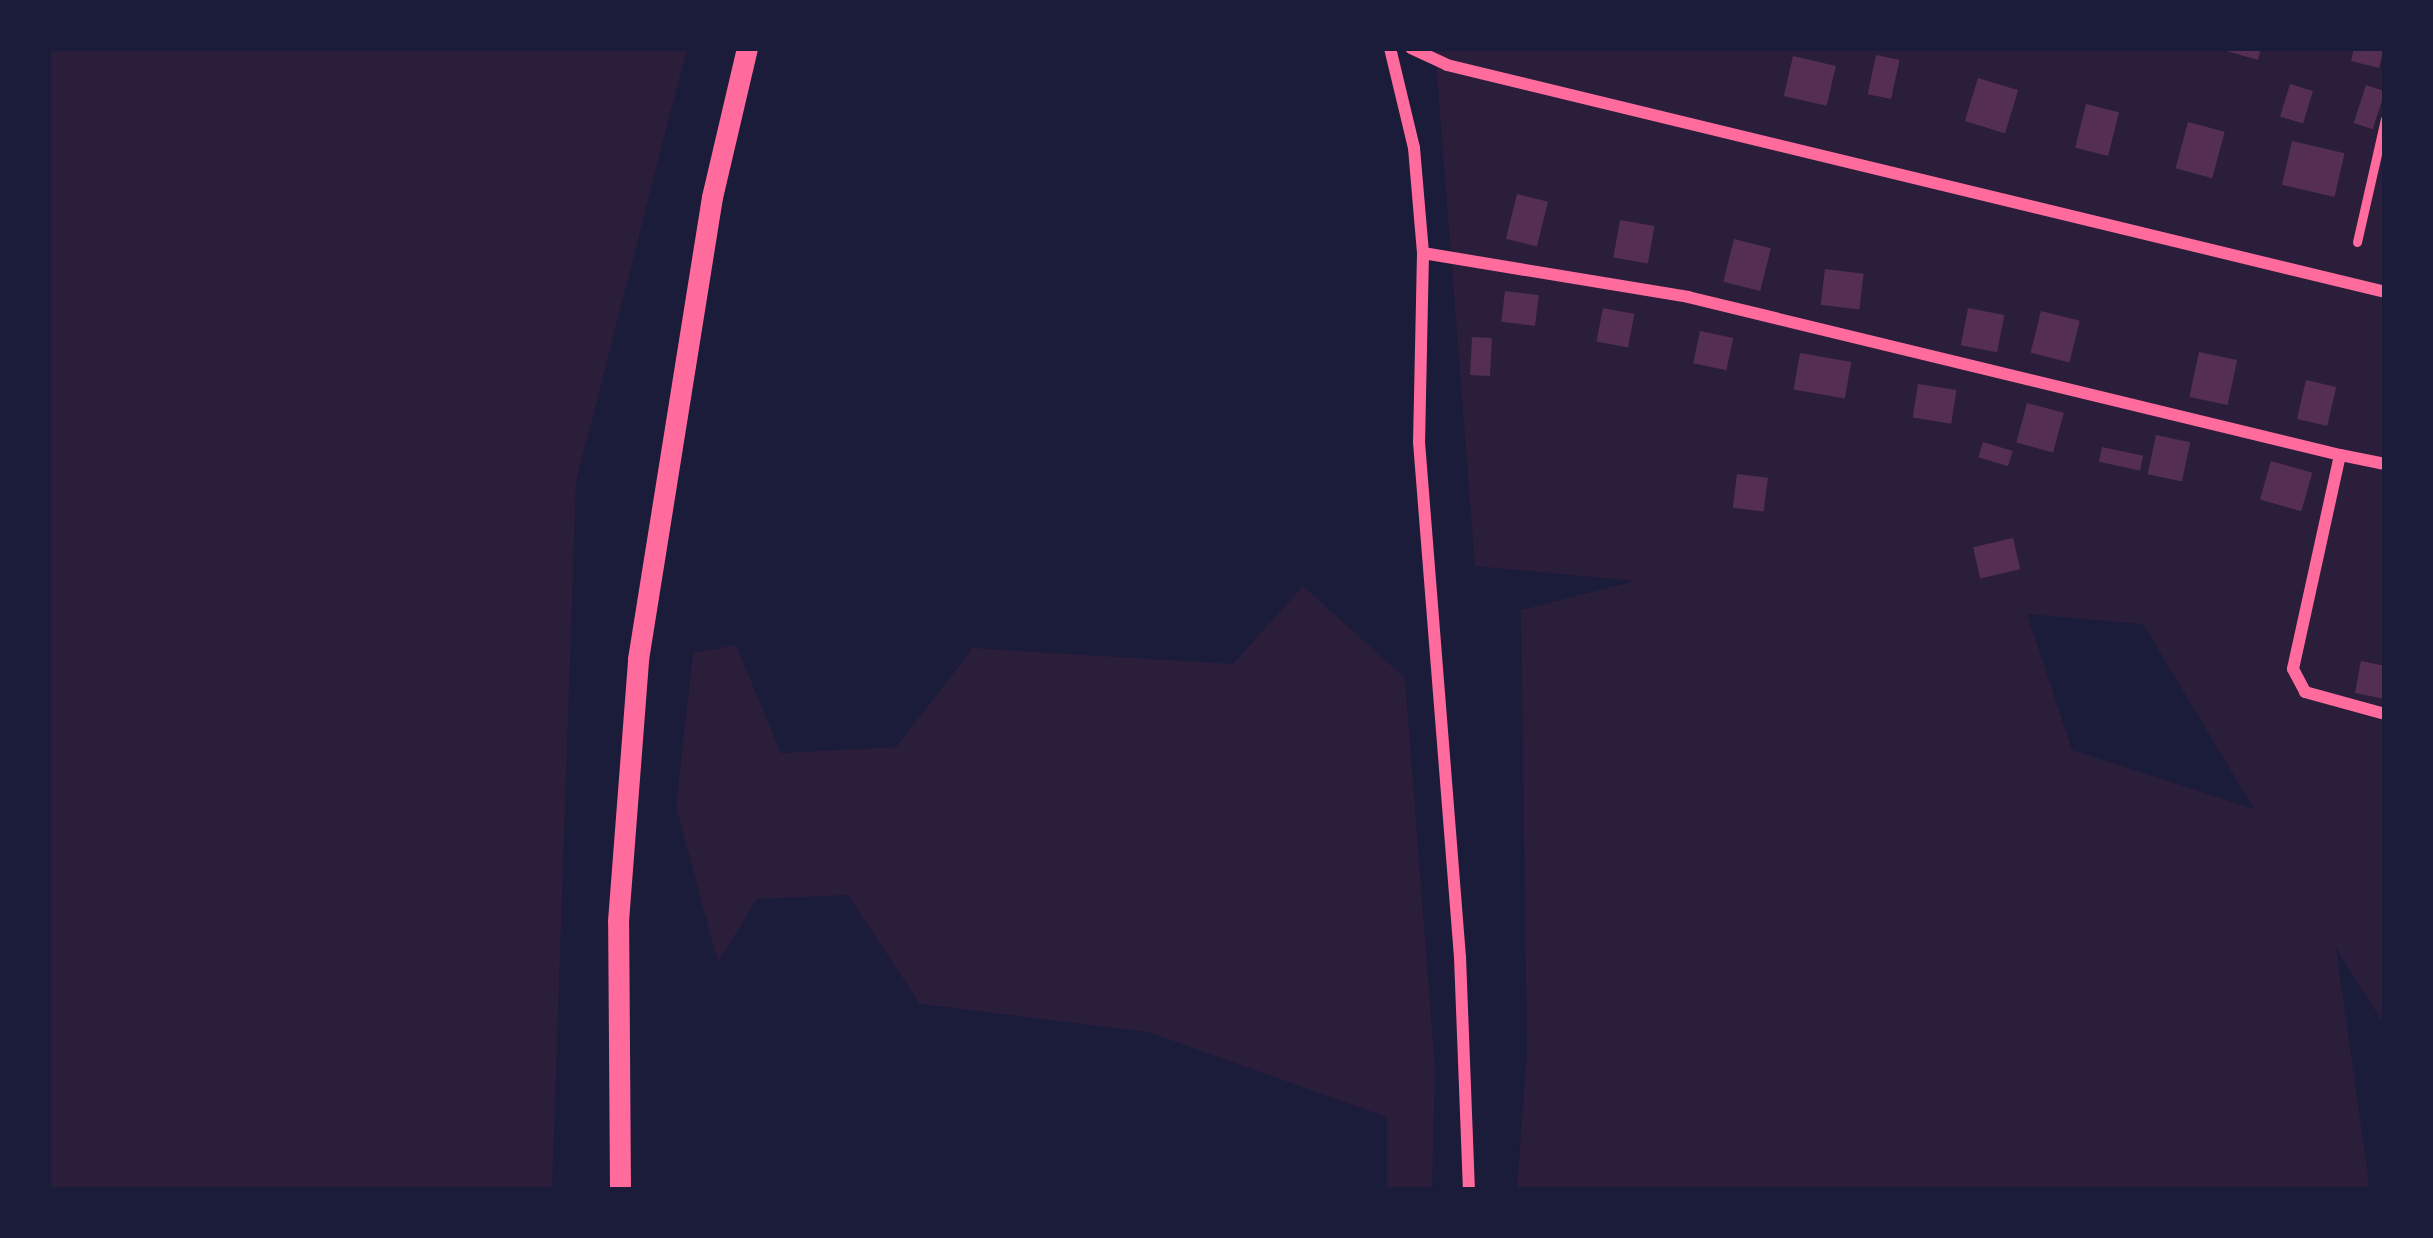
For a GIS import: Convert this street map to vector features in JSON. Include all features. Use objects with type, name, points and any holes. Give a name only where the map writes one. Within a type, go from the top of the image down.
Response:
[{"type":"street","points":[[620,1190],[618,921],[638,659],[712,197],[747,48]]},
{"type":"street","points":[[1390,48],[1414,148],[1423,253],[1419,442],[1460,958],[1469,1190]]},
{"type":"street","points":[[1412,48],[1447,65],[2385,292]]},
{"type":"street","points":[[1423,253],[1688,298],[2385,464]]},
{"type":"street","points":[[2340,454],[2293,669],[2305,692],[2385,714]]},
{"type":"lane","points":[[2357,242],[2385,119]]},
{"type":"shaded area","points":[[48,48],[687,48],[576,482],[552,1190],[48,1190]]},
{"type":"shaded area","points":[[1435,48],[2385,48],[2385,1026],[2336,948],[2370,1190],[1517,1190],[1527,1051],[1521,610],[1635,581],[1475,566]],"holes":[[[2027,614],[2143,624],[2254,809],[2072,750]]]},
{"type":"shaded area","points":[[1303,586],[1405,678],[1435,1068],[1432,1190],[1387,1190],[1387,1117],[1148,1032],[920,1004],[848,895],[757,899],[718,962],[676,807],[693,653],[736,645],[781,753],[896,747],[973,648],[1233,664]]},
{"type":"building","points":[[2216,48],[2261,48],[2258,60]]},
{"type":"building","points":[[2354,48],[2384,48],[2379,68],[2351,61]]},
{"type":"building","points":[[1876,55],[1899,60],[1891,99],[1868,94]]},
{"type":"building","points":[[1793,56],[1836,66],[1827,106],[1784,96]]},
{"type":"building","points":[[1978,78],[2018,90],[2005,133],[1965,121]]},
{"type":"building","points":[[2290,84],[2313,91],[2303,124],[2280,117]]},
{"type":"building","points":[[2366,85],[2385,91],[2373,129],[2354,123]]},
{"type":"building","points":[[2086,104],[2119,112],[2108,156],[2075,148]]},
{"type":"building","points":[[2188,122],[2225,132],[2212,178],[2176,168]]},
{"type":"building","points":[[2292,141],[2345,153],[2334,197],[2282,185]]},
{"type":"building","points":[[1517,194],[1548,202],[1537,246],[1506,239]]},
{"type":"building","points":[[1620,220],[1654,226],[1648,264],[1613,257]]},
{"type":"building","points":[[1734,239],[1771,248],[1760,291],[1723,282]]},
{"type":"building","points":[[1825,269],[1864,274],[1859,309],[1821,305]]},
{"type":"building","points":[[1505,291],[1539,295],[1535,326],[1501,322]]},
{"type":"building","points":[[1603,308],[1634,314],[1628,347],[1597,341]]},
{"type":"building","points":[[1968,308],[2004,315],[1997,352],[1961,345]]},
{"type":"building","points":[[2041,311],[2080,321],[2069,362],[2031,353]]},
{"type":"building","points":[[1700,331],[1733,338],[1726,370],[1693,363]]},
{"type":"building","points":[[1472,337],[1492,338],[1490,376],[1470,375]]},
{"type":"building","points":[[2199,352],[2237,360],[2228,405],[2189,397]]},
{"type":"building","points":[[1800,353],[1851,362],[1845,398],[1794,389]]},
{"type":"building","points":[[2306,380],[2336,387],[2327,426],[2297,419]]},
{"type":"building","points":[[1918,384],[1957,390],[1951,424],[1913,418]]},
{"type":"building","points":[[2027,403],[2064,413],[2053,452],[2016,443]]},
{"type":"building","points":[[2156,435],[2190,442],[2182,481],[2148,474]]},
{"type":"building","points":[[1983,442],[2013,451],[2008,466],[1978,457]]},
{"type":"building","points":[[2102,447],[2143,456],[2140,470],[2099,462]]},
{"type":"building","points":[[2271,461],[2312,473],[2301,511],[2260,499]]},
{"type":"building","points":[[1737,474],[1768,478],[1764,512],[1733,508]]},
{"type":"building","points":[[2013,538],[2020,569],[1980,578],[1973,547]]},
{"type":"building","points":[[2361,661],[2385,666],[2385,699],[2355,693]]}]
